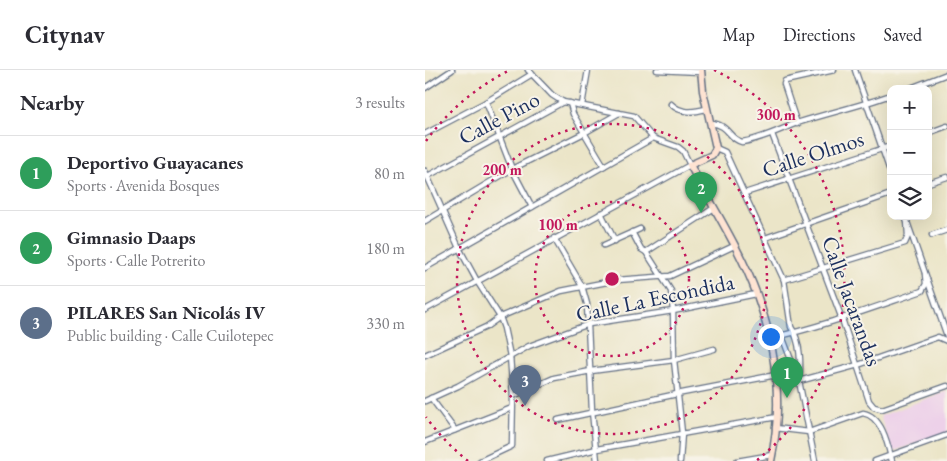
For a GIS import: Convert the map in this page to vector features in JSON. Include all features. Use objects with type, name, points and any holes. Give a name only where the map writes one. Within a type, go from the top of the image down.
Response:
[{"type":"street","points":[[425,88],[452,70]]},
{"type":"street","points":[[582,104],[588,70]]},
{"type":"street","points":[[425,310],[554,238],[690,165],[713,155],[716,148],[711,123],[706,110],[701,71],[657,70]]},
{"type":"street","points":[[797,124],[784,84],[785,81],[834,70]]},
{"type":"street","points":[[855,70],[887,163]]},
{"type":"street","points":[[425,134],[486,102],[530,72],[552,95],[563,102],[582,104],[634,116],[653,138],[683,151],[734,246],[757,294],[770,338],[776,375],[777,416],[772,458],[737,461]]},
{"type":"street","points":[[918,85],[947,74]]},
{"type":"street","points":[[711,123],[725,127],[740,142],[772,134],[797,124],[887,96]]},
{"type":"street","points":[[486,102],[512,169],[531,207]]},
{"type":"street","name":"Calle Pino","points":[[426,175],[563,102]]},
{"type":"street","points":[[569,102],[573,114],[603,166]]},
{"type":"street","points":[[671,104],[676,109],[685,112],[706,110]]},
{"type":"street","points":[[425,221],[512,169],[619,113]]},
{"type":"street","points":[[932,132],[947,126]]},
{"type":"street","name":"Calle Jacarandas","points":[[772,134],[842,319],[869,401],[874,407],[883,409],[947,386]]},
{"type":"street","points":[[425,268],[653,138]]},
{"type":"street","name":"Calle Olmos","points":[[745,193],[887,147]]},
{"type":"street","points":[[716,148],[725,152],[784,280],[791,327],[795,333],[801,367],[799,381]]},
{"type":"street","points":[[426,175],[459,248],[500,317],[510,356],[513,396],[513,446],[480,461]]},
{"type":"street","points":[[932,181],[947,177]]},
{"type":"street","points":[[765,238],[887,195]]},
{"type":"street","points":[[647,252],[714,208]]},
{"type":"street","points":[[601,213],[615,240]]},
{"type":"street","points":[[784,280],[905,243],[908,236],[906,220]]},
{"type":"street","points":[[907,220],[947,336]]},
{"type":"street","points":[[604,245],[640,228]]},
{"type":"street","points":[[932,235],[947,230]]},
{"type":"street","points":[[632,232],[641,249],[647,252],[671,291],[674,360],[682,433],[680,461]]},
{"type":"street","points":[[554,238],[582,286],[587,304],[592,411],[597,461]]},
{"type":"street","points":[[425,355],[486,327],[500,317],[561,291],[617,280],[670,276],[734,246]]},
{"type":"street","points":[[770,338],[795,333],[842,319],[923,291],[926,284],[925,274]]},
{"type":"street","name":"Calle La Escondida","points":[[425,401],[457,386],[529,346],[589,324],[757,294]]},
{"type":"street","points":[[942,322],[947,325]]},
{"type":"street","points":[[782,336],[799,381],[815,461]]},
{"type":"street","points":[[799,381],[857,365],[938,337],[947,342]]},
{"type":"street","points":[[513,396],[554,378],[674,360],[714,349]]},
{"type":"street","points":[[558,420],[592,411],[776,375]]},
{"type":"street","points":[[431,398],[455,430]]},
{"type":"street","points":[[425,442],[512,408]]},
{"type":"street","points":[[775,428],[809,432],[863,413],[871,414],[879,423],[893,461]]},
{"type":"street","points":[[547,461],[597,449],[777,416]]},
{"type":"street","points":[[875,461],[947,435]]},
{"type":"shaded area","points":[[947,391],[947,433],[892,452],[880,416]]},
{"type":"place","name":"Gimnasio Daaps","points":[[701,213]]},
{"type":"place","name":"Deportivo Guayacanes","points":[[787,398]]},
{"type":"place","name":"PILARES San Nicolás IV","points":[[525,406]]}]
